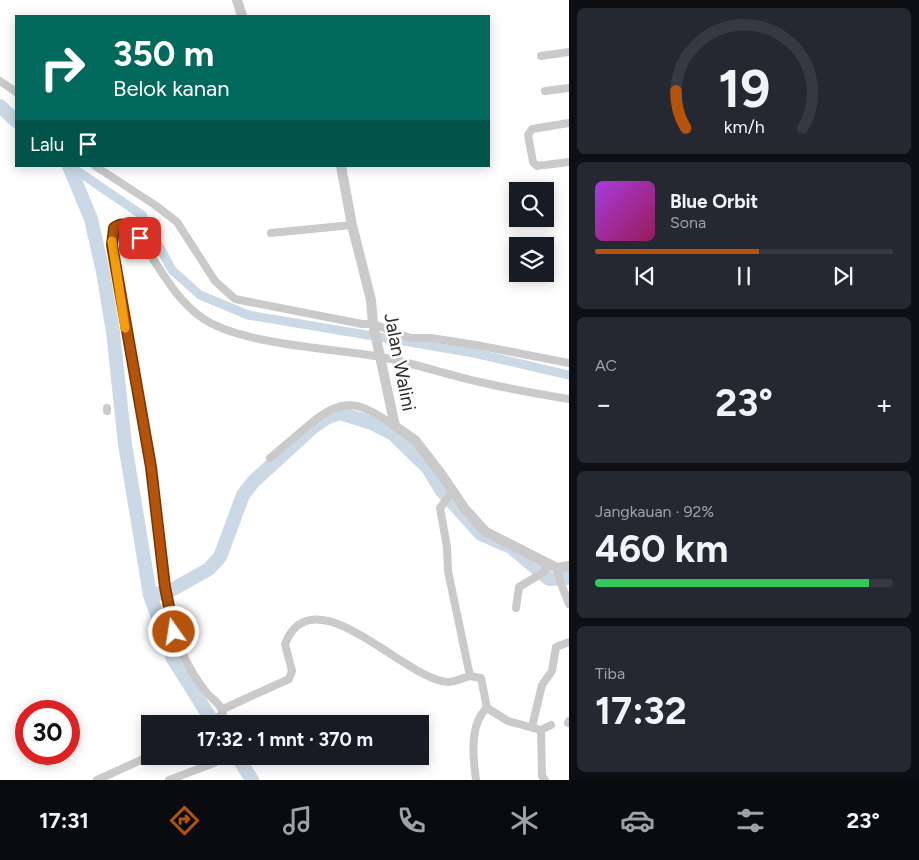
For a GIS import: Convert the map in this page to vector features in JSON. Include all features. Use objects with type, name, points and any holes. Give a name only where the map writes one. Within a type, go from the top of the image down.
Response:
[{"type":"street","points":[[237,0],[242,15]]},
{"type":"street","points":[[541,56],[569,52]]},
{"type":"street","points":[[0,81],[15,91]]},
{"type":"street","points":[[546,92],[569,88]]},
{"type":"street","points":[[569,123],[532,129],[528,135],[533,162],[537,166],[569,162]]},
{"type":"street","points":[[97,167],[155,204],[177,222],[215,281],[235,299],[373,325],[410,338],[431,338],[476,345],[569,363]]},
{"type":"street","name":"Jalan Walini","points":[[341,167],[352,226],[372,300],[373,325],[395,426],[416,440],[442,474],[451,493],[486,532],[551,572]]},
{"type":"street","points":[[222,715],[222,709],[204,690],[178,645],[165,592],[151,467],[114,260],[112,236],[114,228],[120,224],[129,226],[140,238],[174,292],[201,317],[216,325],[263,340],[380,354],[480,382],[569,398]]},
{"type":"street","points":[[271,233],[352,226]]},
{"type":"street","points":[[270,458],[326,410],[340,405],[361,407],[395,426]]},
{"type":"street","points":[[451,493],[440,508],[447,547],[448,571],[470,676]]},
{"type":"street","points":[[516,608],[518,587],[569,566]]},
{"type":"street","points":[[551,572],[569,604]]},
{"type":"street","points":[[222,709],[292,676],[285,644],[293,630],[310,620],[323,619],[338,623],[407,665],[446,682],[470,676],[481,678],[487,708],[508,721],[541,730],[551,725]]},
{"type":"street","points":[[532,728],[542,685],[552,671],[556,647],[569,642]]},
{"type":"street","points":[[476,780],[475,731],[482,712],[487,708]]},
{"type":"street","points":[[541,730],[542,776],[544,780]]},
{"type":"street","points":[[97,780],[141,760]]},
{"type":"street","points":[[169,780],[211,765]]},
{"type":"waterway","points":[[0,106],[15,120]]},
{"type":"waterway","points":[[69,167],[91,219],[103,272],[113,332],[125,444],[150,595],[168,592],[209,569],[220,557],[243,495],[253,482],[313,427],[326,418],[340,413],[372,423],[393,434],[428,468],[442,491],[481,534],[511,547],[549,579],[569,578]]},
{"type":"waterway","points":[[71,167],[142,215],[172,270],[200,295],[248,315],[474,353],[569,375]]},
{"type":"waterway","points":[[150,595],[172,657],[208,715]]},
{"type":"waterway","points":[[243,765],[252,780]]},
{"type":"slow traffic","points":[[112,241],[125,328]]},
{"type":"route","points":[[140,238],[129,226],[120,224],[114,228],[112,245],[119,295],[151,467],[165,587],[170,620],[174,632]]}]
